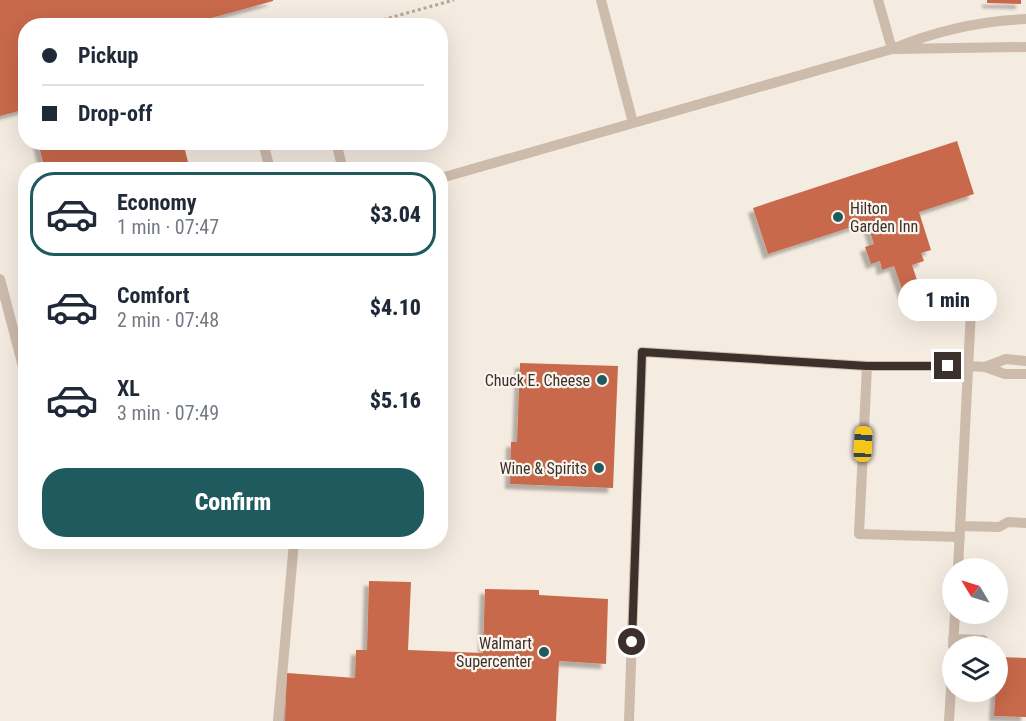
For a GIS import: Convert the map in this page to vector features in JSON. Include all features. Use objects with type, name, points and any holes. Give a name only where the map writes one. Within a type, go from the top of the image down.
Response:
[{"type":"lane","points":[[601,0],[633,123]]},
{"type":"lane","points":[[878,0],[892,49]]},
{"type":"lane","points":[[448,176],[892,49],[927,34],[994,20],[1026,19]]},
{"type":"lane","points":[[892,49],[1026,47]]},
{"type":"lane","points":[[0,279],[18,350]]},
{"type":"lane","points":[[959,558],[971,310]]},
{"type":"lane","points":[[629,721],[642,352],[867,366],[968,366],[985,367],[1005,374],[1026,374]]},
{"type":"lane","points":[[985,367],[1006,360],[1026,361]]},
{"type":"lane","points":[[867,366],[859,534],[961,532],[999,527],[1008,522],[1026,523]]},
{"type":"lane","points":[[278,721],[293,549]]},
{"type":"lane","points":[[949,721],[950,702]]},
{"type":"path","points":[[389,18],[454,0]]},
{"type":"building","points":[[0,0],[273,0],[211,18],[18,18],[18,111],[0,116]]},
{"type":"building","points":[[987,0],[1021,0],[1021,4],[987,3]]},
{"type":"building","name":"Hilton Garden Inn","points":[[957,141],[974,194],[919,212],[931,250],[921,253],[924,261],[912,265],[921,292],[905,298],[894,266],[882,270],[880,261],[871,264],[865,247],[874,244],[867,222],[768,254],[753,208]]},
{"type":"building","points":[[40,150],[185,150],[188,162],[43,162]]},
{"type":"building","points":[[520,363],[618,366],[613,488],[510,484],[511,442],[517,442]]},
{"type":"building","name":"Walmart Supercenter","points":[[369,581],[411,582],[408,650],[483,653],[485,589],[539,590],[539,595],[608,599],[606,664],[559,661],[556,721],[285,721],[287,673],[355,678],[356,650],[367,650]]},
{"type":"building","points":[[1008,657],[1026,658],[1026,717],[994,716],[995,702],[1008,702]]},
{"type":"place","name":"Hilton Garden Inn","points":[[838,217]]},
{"type":"place","name":"Chuck E. Cheese","points":[[602,380]]},
{"type":"place","name":"Wine & Spirits","points":[[599,468]]},
{"type":"place","name":"Walmart Supercenter","points":[[544,652]]},
{"type":"route","points":[[632,642],[638,525],[642,352],[867,366],[948,366]]}]
